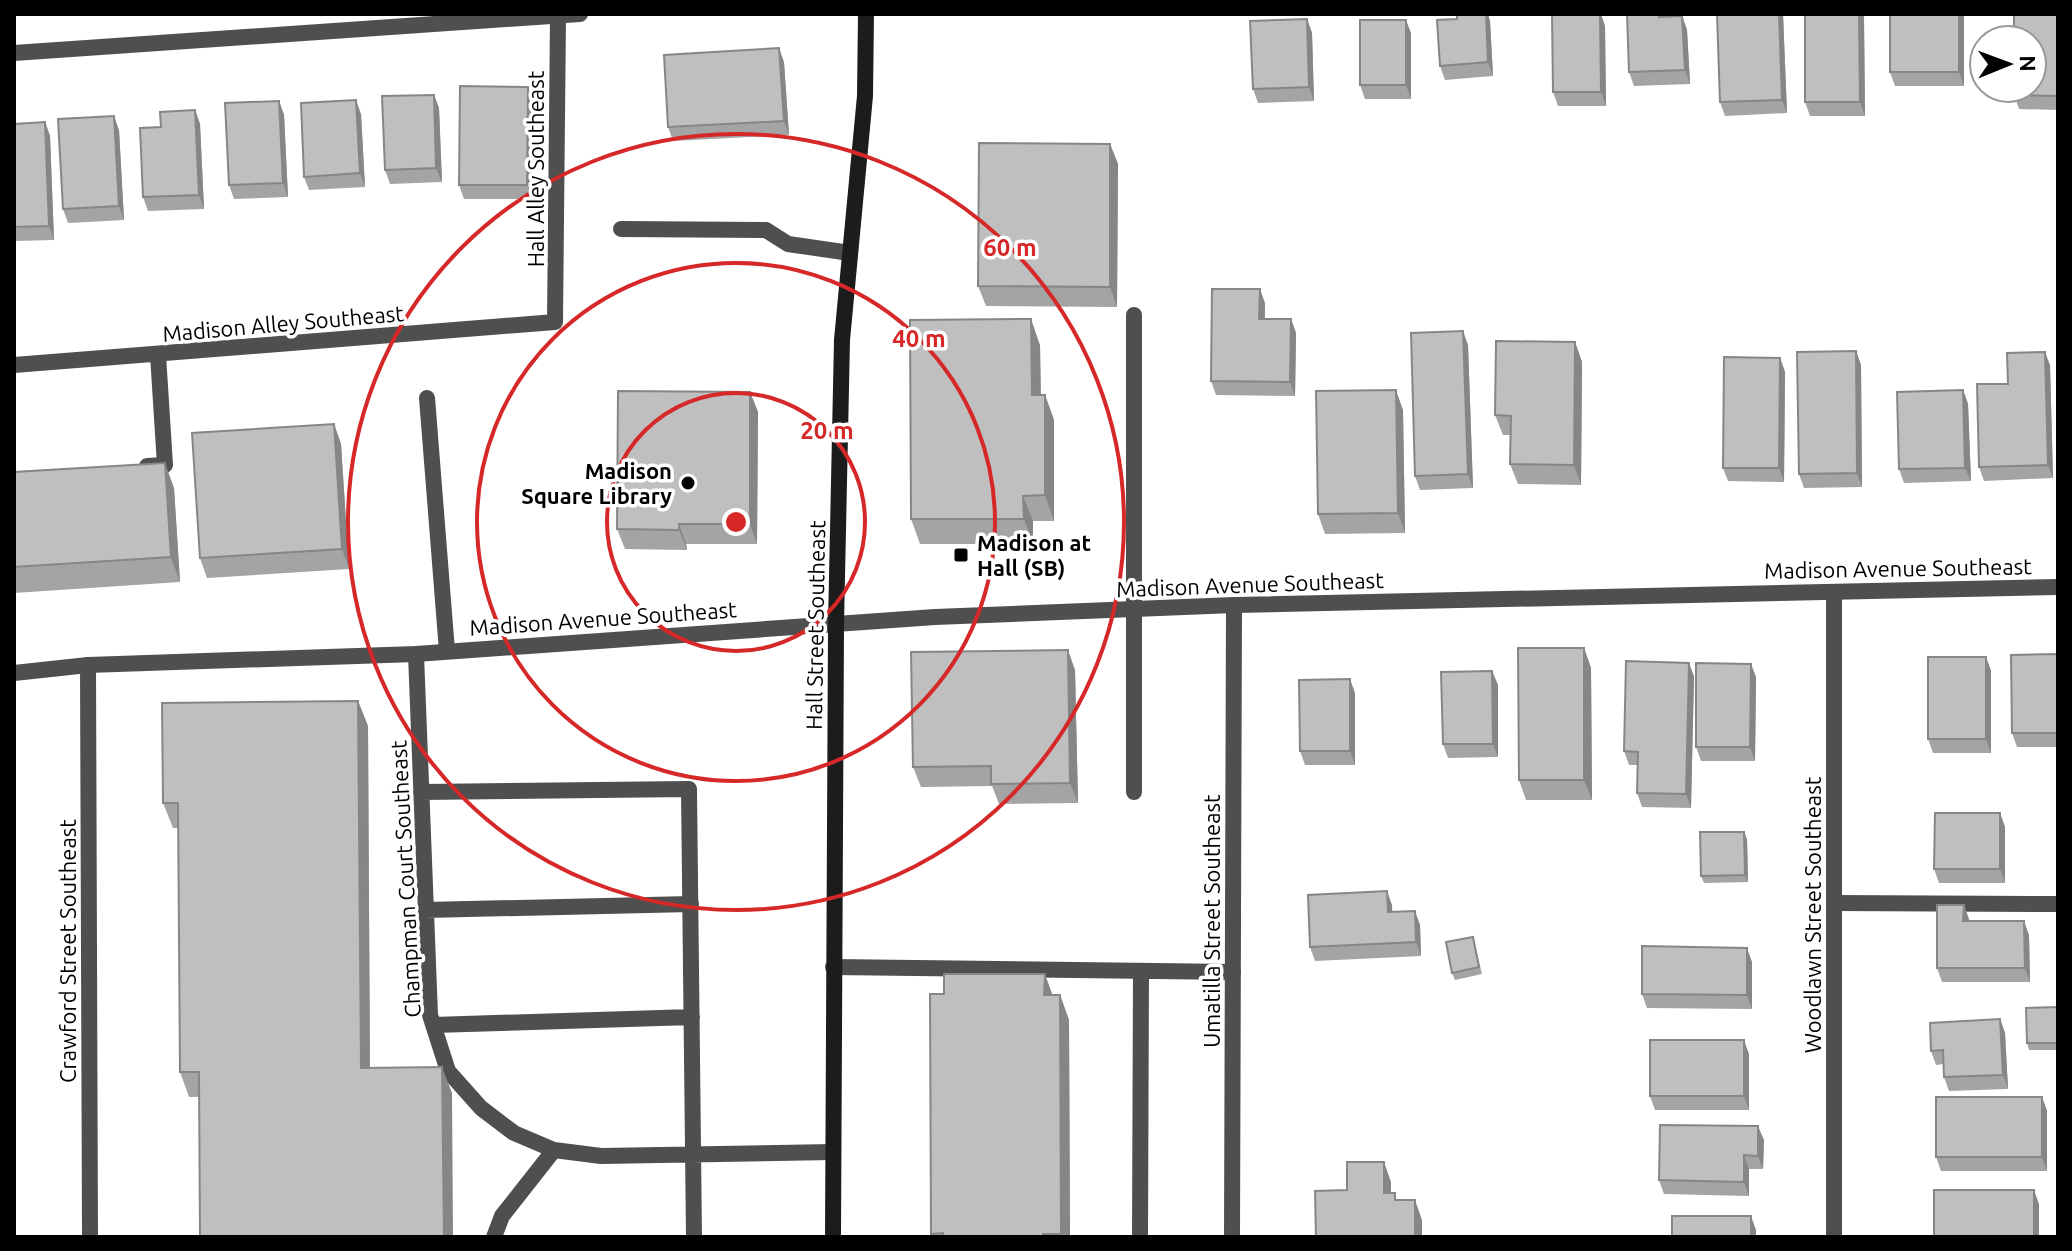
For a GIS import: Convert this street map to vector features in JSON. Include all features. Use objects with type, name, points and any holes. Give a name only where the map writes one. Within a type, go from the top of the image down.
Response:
[{"type":"main road","name":"Hall Street Southeast","points":[[833,1237],[836,624],[842,340],[865,96],[866,14]]},
{"type":"street","points":[[14,53],[580,14]]},
{"type":"street","name":"Hall Alley Southeast","points":[[555,322],[558,16]]},
{"type":"street","points":[[621,229],[766,230],[788,244],[850,253]]},
{"type":"street","points":[[1134,315],[1134,792]]},
{"type":"street","name":"Madison Alley Southeast","points":[[14,365],[555,322]]},
{"type":"street","points":[[135,467],[165,465],[158,355]]},
{"type":"street","points":[[427,398],[447,651]]},
{"type":"street","name":"Madison Avenue Southeast","points":[[14,673],[88,665],[416,654],[935,617],[1234,605],[2058,587]]},
{"type":"street","name":"Woodlawn Street Southeast","points":[[1834,592],[1834,1237]]},
{"type":"street","name":"Umatilla Street Southeast","points":[[1232,1237],[1234,605]]},
{"type":"street","name":"Champman Court Southeast","points":[[416,654],[430,1015],[448,1071],[481,1108],[514,1133],[554,1150],[601,1156],[833,1152]]},
{"type":"street","name":"Crawford Street Southeast","points":[[88,665],[90,1237]]},
{"type":"street","points":[[421,792],[689,789],[694,1237]]},
{"type":"street","points":[[1834,903],[2058,904]]},
{"type":"street","points":[[425,910],[691,904]]},
{"type":"street","points":[[833,967],[1233,972]]},
{"type":"street","points":[[1140,1237],[1141,971]]},
{"type":"street","points":[[433,1025],[692,1017]]},
{"type":"street","points":[[494,1237],[502,1216],[554,1150]]},
{"type":"building","points":[[1457,14],[1486,14],[1488,62],[1440,66],[1437,20],[1457,19]]},
{"type":"building","points":[[1552,14],[1600,14],[1601,92],[1553,92]]},
{"type":"building","points":[[1627,14],[1682,16],[1685,70],[1629,72]]},
{"type":"building","points":[[1717,14],[1779,14],[1782,100],[1720,102]]},
{"type":"building","points":[[1805,14],[1859,14],[1860,102],[1805,102]]},
{"type":"building","points":[[1890,14],[1959,14],[1959,72],[1890,72]]},
{"type":"building","points":[[2014,14],[2058,14],[2058,96],[2048,96],[2048,24],[2014,24]]},
{"type":"building","points":[[1307,19],[1309,87],[1253,89],[1250,21]]},
{"type":"building","points":[[1360,20],[1406,20],[1406,85],[1360,85]]},
{"type":"building","points":[[779,48],[784,121],[668,127],[664,55]]},
{"type":"building","points":[[460,86],[528,87],[527,185],[459,185]]},
{"type":"building","points":[[434,95],[436,168],[385,170],[382,96]]},
{"type":"building","points":[[356,100],[360,173],[304,177],[301,103]]},
{"type":"building","points":[[279,101],[283,183],[229,185],[225,103]]},
{"type":"building","points":[[195,110],[199,195],[143,197],[140,128],[161,127],[160,112]]},
{"type":"building","points":[[114,116],[119,206],[63,209],[58,119]]},
{"type":"building","points":[[45,122],[49,226],[14,227],[14,124]]},
{"type":"building","points":[[979,143],[1110,144],[1110,287],[978,286]]},
{"type":"building","points":[[1212,289],[1260,289],[1259,319],[1291,319],[1290,382],[1211,381]]},
{"type":"building","points":[[1031,319],[1032,395],[1045,395],[1045,495],[1023,496],[1024,519],[911,519],[910,320]]},
{"type":"building","points":[[1463,331],[1468,474],[1415,476],[1411,333]]},
{"type":"building","points":[[1496,341],[1575,342],[1574,465],[1510,464],[1511,416],[1495,415]]},
{"type":"building","points":[[1856,351],[1857,473],[1799,474],[1797,352]]},
{"type":"building","points":[[2045,352],[2048,465],[1979,467],[1977,384],[2008,384],[2007,353]]},
{"type":"building","points":[[1724,357],[1780,358],[1779,468],[1723,468]]},
{"type":"building","points":[[1396,390],[1398,513],[1318,514],[1316,391]]},
{"type":"building","points":[[1963,390],[1965,468],[1899,469],[1897,392]]},
{"type":"building","points":[[618,391],[750,392],[750,524],[679,524],[679,530],[617,529]]},
{"type":"building","points":[[334,424],[342,549],[200,558],[192,433]]},
{"type":"building","points":[[165,463],[171,557],[14,567],[14,472]]},
{"type":"building","points":[[1518,648],[1584,648],[1584,780],[1519,780]]},
{"type":"building","points":[[1068,650],[1070,783],[991,784],[991,766],[913,767],[911,652]]},
{"type":"building","points":[[2058,654],[2058,733],[2012,733],[2011,655]]},
{"type":"building","points":[[1928,657],[1986,657],[1986,739],[1928,739]]},
{"type":"building","points":[[1626,661],[1689,663],[1686,794],[1637,793],[1638,752],[1624,751]]},
{"type":"building","points":[[1696,663],[1751,664],[1750,747],[1696,747]]},
{"type":"building","points":[[1492,671],[1493,744],[1443,744],[1441,672]]},
{"type":"building","points":[[1350,679],[1350,751],[1300,751],[1299,680]]},
{"type":"building","points":[[358,701],[361,1068],[442,1067],[444,1237],[200,1237],[199,1072],[180,1072],[178,803],[163,803],[162,703]]},
{"type":"building","points":[[1935,813],[2000,813],[2000,869],[1934,869]]},
{"type":"building","points":[[1700,832],[1744,832],[1745,875],[1701,876]]},
{"type":"building","points":[[1387,891],[1388,912],[1415,911],[1416,942],[1310,947],[1308,895]]},
{"type":"building","points":[[1937,905],[1964,905],[1963,921],[2024,921],[2025,968],[1937,968]]},
{"type":"building","points":[[1473,937],[1479,967],[1452,973],[1446,942]]},
{"type":"building","points":[[1642,946],[1747,948],[1747,995],[1642,994]]},
{"type":"building","points":[[944,974],[1045,974],[1044,995],[1060,995],[1061,1234],[1043,1234],[1043,1237],[943,1237],[943,1233],[931,1234],[930,994],[944,994]]},
{"type":"building","points":[[2058,1007],[2058,1043],[2027,1043],[2026,1008]]},
{"type":"building","points":[[2000,1019],[2003,1075],[1944,1077],[1943,1050],[1931,1051],[1930,1023]]},
{"type":"building","points":[[1650,1040],[1744,1040],[1744,1096],[1650,1096]]},
{"type":"building","points":[[1936,1097],[2042,1097],[2042,1157],[1936,1157]]},
{"type":"building","points":[[1660,1125],[1758,1126],[1758,1156],[1744,1155],[1744,1182],[1659,1180]]},
{"type":"building","points":[[1347,1162],[1384,1162],[1384,1193],[1395,1193],[1395,1200],[1415,1200],[1415,1237],[1316,1237],[1315,1191],[1347,1190]]},
{"type":"building","points":[[1934,1190],[2034,1190],[2034,1237],[1934,1237]]},
{"type":"building","points":[[1672,1216],[1751,1216],[1751,1237],[1672,1237]]},
{"type":"place","name":"Madison Square Library","points":[[688,483]]},
{"type":"place","name":"Madison at Hall (SB)","points":[[961,555]]}]
